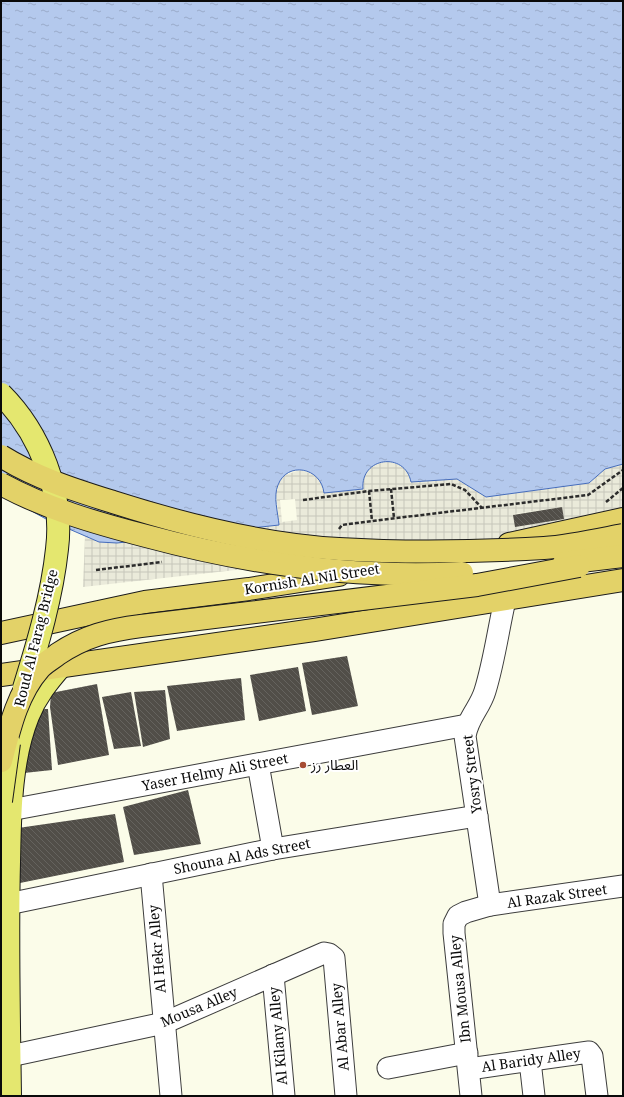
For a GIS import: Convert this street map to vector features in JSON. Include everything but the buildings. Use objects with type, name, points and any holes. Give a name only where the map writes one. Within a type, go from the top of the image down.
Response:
[{"type":"highway","points":[[1,456],[23,470],[81,492],[132,508],[191,523],[287,543],[338,549],[479,550],[545,548],[623,535]]},
{"type":"highway","points":[[1,484],[49,507],[81,518],[155,538],[227,556],[332,571],[381,575],[444,574],[478,572],[623,556]]},
{"type":"highway","name":"Kornish Al Nil Street","points":[[1,633],[145,602],[249,589],[443,558],[623,519]]},
{"type":"highway","points":[[1,761],[9,731],[23,694],[40,668],[71,646],[93,635],[141,626],[477,585],[579,566],[623,550]]},
{"type":"highway","points":[[1,675],[62,665],[314,630],[623,580]]},
{"type":"main road","name":"Roud Al Farag Bridge","points":[[1,394],[11,404],[29,429],[44,457],[53,487],[58,517],[58,540],[43,620],[7,752],[6,805]]},
{"type":"main road","points":[[10,1096],[6,805],[28,715],[48,681],[62,665]]},
{"type":"street","name":"Yosry Street","points":[[490,906],[465,736],[467,725],[484,694],[487,684],[504,600]]},
{"type":"street","name":"Yaser Helmy Ali Street","points":[[6,805],[258,764],[467,725]]},
{"type":"street","points":[[258,764],[273,849]]},
{"type":"street","name":"Shouna Al Ads Street","points":[[8,904],[273,849],[476,816]]},
{"type":"street","name":"Al Hekr Alley","points":[[151,874],[170,1096]]},
{"type":"street","name":"Al Razak Street","points":[[490,906],[623,886]]},
{"type":"street","name":"Ibn Mousa Alley","points":[[472,1096],[454,924],[458,916],[466,912],[490,906]]},
{"type":"street","name":"Mousa Alley","points":[[10,1056],[164,1023],[324,953],[330,954],[334,958]]},
{"type":"street","name":"Al Abar Alley","points":[[334,958],[346,1096]]},
{"type":"street","name":"Al Kilany Alley","points":[[273,975],[284,1096]]},
{"type":"street","name":"Al Baridy Alley","points":[[388,1068],[468,1061],[530,1061],[587,1052],[592,1056],[596,1096]]},
{"type":"street","points":[[530,1061],[534,1096]]},
{"type":"path","points":[[338,530],[342,525],[588,494],[623,470]]},
{"type":"path","points":[[303,500],[369,491],[451,484],[465,490],[482,508]]},
{"type":"path","points":[[600,506],[623,488]]},
{"type":"path","points":[[391,489],[394,518]]},
{"type":"path","points":[[369,491],[372,521]]},
{"type":"path","points":[[96,570],[166,561]]},
{"type":"shaded area","points":[[382,462],[393,462],[408,471],[412,482],[457,479],[486,497],[589,483],[605,469],[623,464],[623,515],[512,539],[83,587],[85,536],[99,542],[279,525],[276,490],[281,479],[285,475],[300,470],[316,475],[323,484],[324,492],[363,489],[362,483],[366,471],[370,467]],"holes":[[[295,499],[297,520],[282,522],[280,500]],[[562,507],[515,526],[514,514]]]},
{"type":"water","points":[[1,1],[623,1],[623,464],[605,469],[589,483],[486,497],[457,479],[411,482],[407,472],[401,466],[392,462],[384,462],[375,465],[368,470],[364,478],[363,489],[324,493],[322,484],[317,477],[303,470],[296,470],[289,472],[282,477],[278,485],[276,499],[279,525],[117,543],[99,542],[46,519],[1,494]]},
{"type":"place","name":"العطار رز","points":[[303,765]]}]
